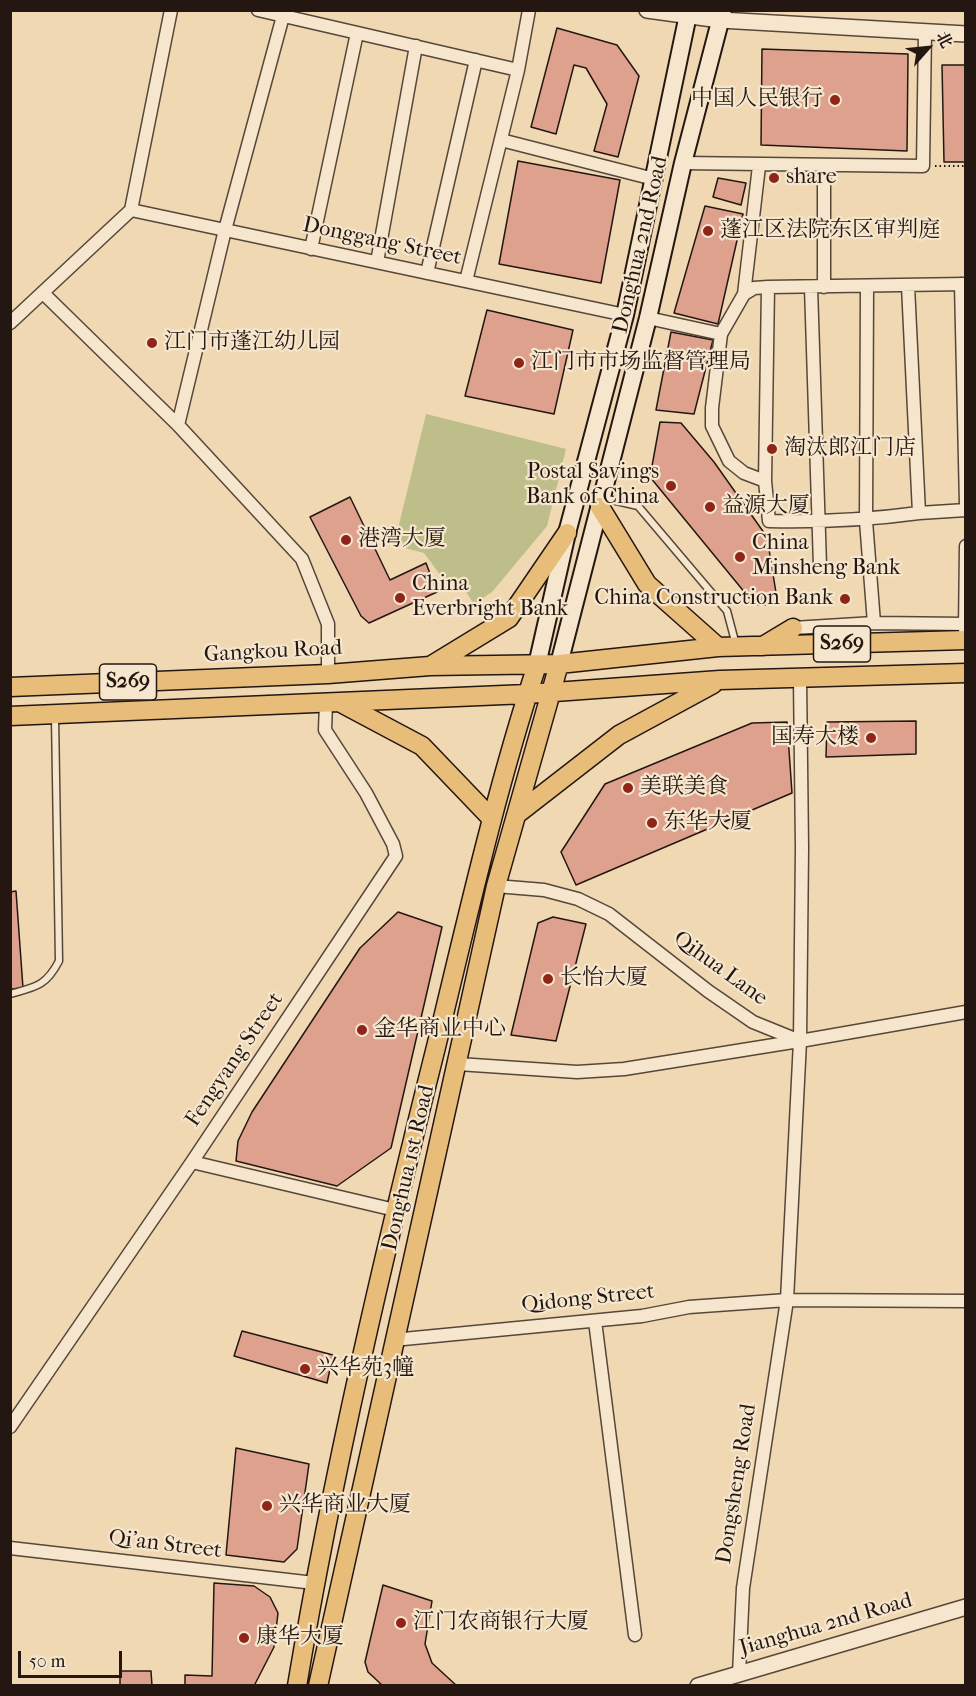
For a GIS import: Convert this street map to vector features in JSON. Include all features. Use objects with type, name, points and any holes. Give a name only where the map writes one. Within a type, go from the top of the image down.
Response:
[{"type":"main road","name":"Donghua 2nd Road","points":[[537,665],[567,533],[625,315],[689,14]]},
{"type":"main road","name":"Donghua 2nd Road","points":[[559,664],[648,318],[683,163],[722,15]]},
{"type":"main road","points":[[601,502],[647,584],[718,647]]},
{"type":"main road","points":[[430,666],[509,618],[567,533]]},
{"type":"main road","points":[[762,646],[793,628]]},
{"type":"main road","name":"S269","points":[[537,665],[718,647],[813,645],[965,632]]},
{"type":"main road","points":[[808,678],[813,645]]},
{"type":"main road","name":"Donghua 1st Road","points":[[318,1686],[393,1340],[458,1064],[496,886],[559,664]]},
{"type":"main road","name":"Gangkou Road","points":[[10,687],[328,674],[430,666],[537,665]]},
{"type":"main road","name":"Donghua 1st Road","points":[[297,1686],[314,1583],[395,1210],[492,819],[537,665]]},
{"type":"main road","name":"S269","points":[[10,716],[551,693],[720,680],[966,673]]},
{"type":"main road","points":[[245,677],[245,707]]},
{"type":"main road","points":[[516,815],[619,735],[720,680]]},
{"type":"main road","points":[[334,703],[422,746],[492,819]]},
{"type":"street","points":[[10,323],[130,210],[171,10]]},
{"type":"street","points":[[258,10],[518,70]]},
{"type":"street","points":[[466,281],[518,70],[529,10]]},
{"type":"street","points":[[647,10],[966,34]]},
{"type":"street","points":[[178,425],[225,230],[283,16]]},
{"type":"street","points":[[683,163],[759,166],[923,166],[925,32]]},
{"type":"street","points":[[312,249],[357,33]]},
{"type":"street","points":[[377,262],[416,46]]},
{"type":"street","points":[[427,273],[476,60]]},
{"type":"street","points":[[501,140],[654,179]]},
{"type":"street","points":[[824,165],[824,287]]},
{"type":"street","points":[[759,166],[744,294],[721,334],[712,426],[729,461],[744,473],[765,481]]},
{"type":"street","name":"Donggang Street","points":[[130,210],[625,315]]},
{"type":"street","points":[[744,294],[754,288],[768,287],[963,284],[966,504]]},
{"type":"street","points":[[908,286],[919,513]]},
{"type":"street","points":[[768,287],[765,481],[769,521],[866,521],[919,513],[966,510]]},
{"type":"street","points":[[811,287],[820,566]]},
{"type":"street","points":[[867,287],[866,521],[874,623]]},
{"type":"street","points":[[43,293],[178,425],[302,559],[328,624],[328,674]]},
{"type":"street","points":[[648,318],[721,334]]},
{"type":"street","points":[[793,628],[874,623],[965,632],[966,546]]},
{"type":"street","name":"Dongsheng Road","points":[[739,1674],[743,1588],[787,1300],[800,1041],[802,848],[808,678]]},
{"type":"street","name":"Fengyang Street","points":[[10,1427],[192,1162],[396,856],[393,844],[366,793],[325,730],[334,703]]},
{"type":"street","name":"Qihua Lane","points":[[496,886],[555,893],[578,899],[609,914],[708,991],[753,1022],[800,1041]]},
{"type":"street","points":[[458,1064],[577,1071],[624,1069],[966,1012]]},
{"type":"street","points":[[192,1162],[395,1210]]},
{"type":"street","name":"Qidong Street","points":[[393,1340],[642,1316],[689,1307],[787,1300],[966,1301]]},
{"type":"street","points":[[595,1320],[635,1635]]},
{"type":"street","name":"Qi'an Street","points":[[10,1548],[314,1583]]},
{"type":"street","name":"Jianghua 2nd Road","points":[[698,1686],[966,1607]]},
{"type":"lane","points":[[601,502],[638,506],[727,611],[736,647]]},
{"type":"lane","points":[[10,994],[40,986],[52,975],[59,961],[55,714]]},
{"type":"path","points":[[923,166],[966,166]]},
{"type":"green space","points":[[426,414],[566,449],[547,526],[492,592],[474,604],[458,580],[443,579],[424,553],[394,545]]},
{"type":"building","points":[[557,28],[617,45],[639,76],[618,157],[594,151],[607,104],[586,68],[574,65],[556,134],[531,127]]},
{"type":"building","name":"中国人民银行","points":[[762,49],[908,54],[907,151],[761,145]]},
{"type":"building","points":[[942,65],[966,65],[966,162],[944,162]]},
{"type":"building","points":[[518,161],[620,180],[601,283],[499,264]]},
{"type":"building","points":[[718,178],[746,183],[741,205],[713,197]]},
{"type":"building","points":[[705,206],[743,214],[718,324],[674,313]]},
{"type":"building","name":"江门市市场监督管理局","points":[[487,310],[573,330],[554,414],[465,396]]},
{"type":"building","points":[[671,332],[713,340],[694,414],[656,410]]},
{"type":"building","name":"益源大厦","points":[[660,422],[681,423],[714,462],[767,537],[778,605],[755,605],[650,477]]},
{"type":"building","name":"港湾大厦","points":[[350,497],[390,580],[426,563],[437,592],[369,623],[361,616],[310,517]]},
{"type":"building","name":"国寿大楼","points":[[916,721],[916,754],[826,757],[827,722]]},
{"type":"building","name":"东华大厦","points":[[787,722],[792,793],[576,885],[561,852],[605,784],[752,723]]},
{"type":"building","points":[[16,891],[23,988],[10,989],[10,892]]},
{"type":"building","name":"金华商业中心","points":[[398,912],[442,927],[391,1148],[337,1186],[236,1161],[238,1141],[252,1112],[360,948]]},
{"type":"building","name":"长怡大厦","points":[[553,917],[586,924],[556,1041],[511,1035],[538,923]]},
{"type":"building","name":"兴华苑3幢","points":[[242,1331],[333,1355],[327,1383],[234,1356]]},
{"type":"building","name":"兴华商业大厦","points":[[236,1448],[309,1464],[297,1549],[284,1562],[226,1555]]},
{"type":"building","name":"康华大厦","points":[[214,1583],[254,1586],[270,1597],[278,1613],[274,1647],[254,1686],[185,1686],[185,1675],[212,1676]]},
{"type":"building","name":"江门农商银行大厦","points":[[383,1585],[432,1601],[425,1644],[432,1663],[457,1686],[383,1686],[368,1672],[365,1662]]},
{"type":"building","points":[[120,1671],[151,1671],[152,1686],[120,1686]]},
{"type":"place","name":"中国人民银行","points":[[835,100]]},
{"type":"place","name":"share","points":[[774,178]]},
{"type":"place","name":"蓬江区法院东区审判庭","points":[[708,231]]},
{"type":"place","name":"江门市蓬江幼儿园","points":[[152,343]]},
{"type":"place","name":"江门市市场监督管理局","points":[[519,363]]},
{"type":"place","name":"淘汰郎江门店","points":[[772,449]]},
{"type":"place","name":"Postal Savings Bank of China","points":[[671,486]]},
{"type":"place","name":"益源大厦","points":[[710,507]]},
{"type":"place","name":"港湾大厦","points":[[346,540]]},
{"type":"place","name":"China Minsheng Bank","points":[[740,557]]},
{"type":"place","name":"China Everbright Bank","points":[[400,598]]},
{"type":"place","name":"China Construction Bank","points":[[845,599]]},
{"type":"place","name":"国寿大楼","points":[[871,738]]},
{"type":"place","name":"美联美食","points":[[628,788]]},
{"type":"place","name":"东华大厦","points":[[652,823]]},
{"type":"place","name":"长怡大厦","points":[[548,979]]},
{"type":"place","name":"金华商业中心","points":[[362,1030]]},
{"type":"place","name":"兴华苑3幢","points":[[305,1369]]},
{"type":"place","name":"兴华商业大厦","points":[[267,1506]]},
{"type":"place","name":"江门农商银行大厦","points":[[401,1623]]},
{"type":"place","name":"康华大厦","points":[[244,1638]]}]
